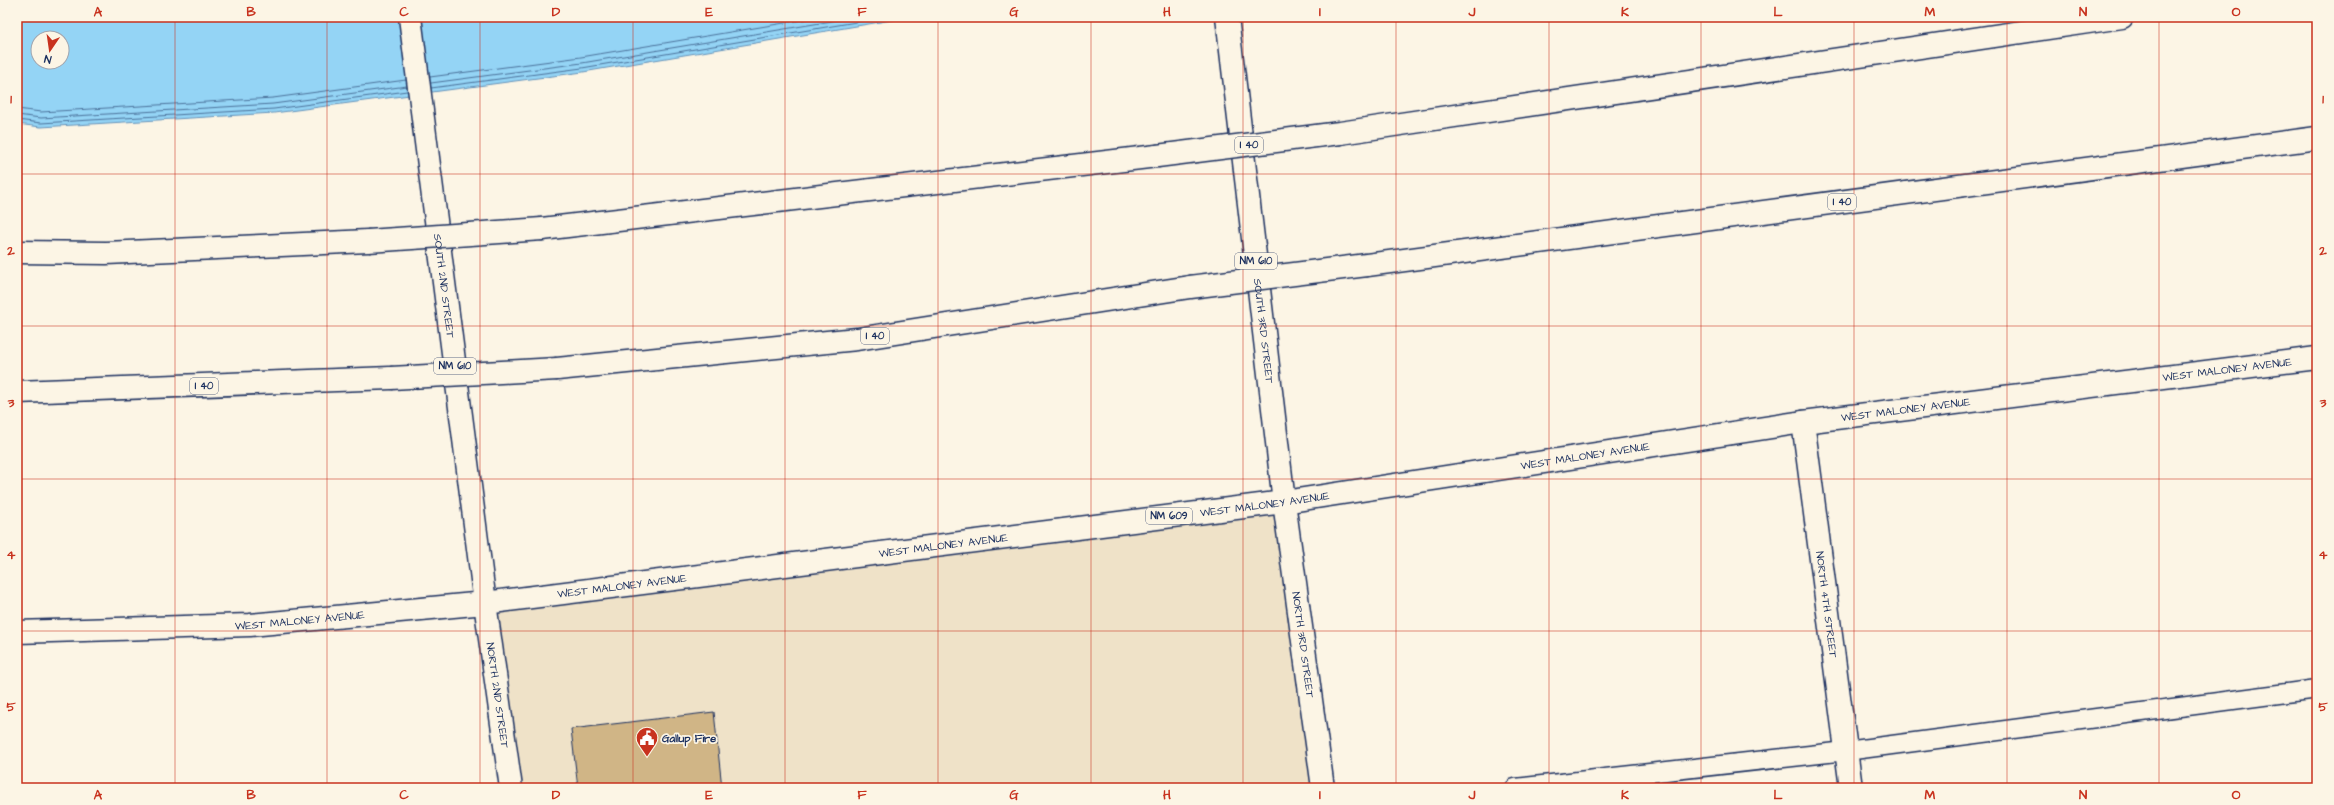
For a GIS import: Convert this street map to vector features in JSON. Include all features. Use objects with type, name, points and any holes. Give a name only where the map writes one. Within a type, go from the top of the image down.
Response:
[{"type":"main road","name":"SOUTH 2ND STREET","points":[[410,17],[485,603]]},
{"type":"main road","name":"I 40","points":[[17,252],[106,253],[368,241],[542,229],[1340,133],[2122,17]]},
{"type":"main road","name":"SOUTH 3RD STREET","points":[[1227,19],[1284,502]]},
{"type":"main road","name":"I 40","points":[[17,392],[391,378],[557,369],[857,339],[1190,287],[1367,265],[2317,138]]},
{"type":"main road","name":"WEST MALONEY AVENUE","points":[[17,632],[250,625],[485,603],[1284,502],[1803,422],[2317,358]]},
{"type":"main road","name":"NORTH 4TH STREET","points":[[1803,422],[1851,788]]},
{"type":"main road","name":"NORTH 3RD STREET","points":[[1284,502],[1323,788]]},
{"type":"main road","name":"NORTH 2ND STREET","points":[[485,603],[511,788]]},
{"type":"lane","points":[[1515,788],[1846,751],[2317,689]]},
{"type":"shaded area","points":[[1284,502],[1317,788],[511,788],[485,603]]},
{"type":"water","points":[[17,17],[910,17],[583,72],[274,113],[41,127],[17,124]]},
{"type":"building","name":"Gallup Fire","points":[[714,712],[722,788],[578,788],[571,729]]},
{"type":"place","name":"Gallup Fire","points":[[647,758]]}]
